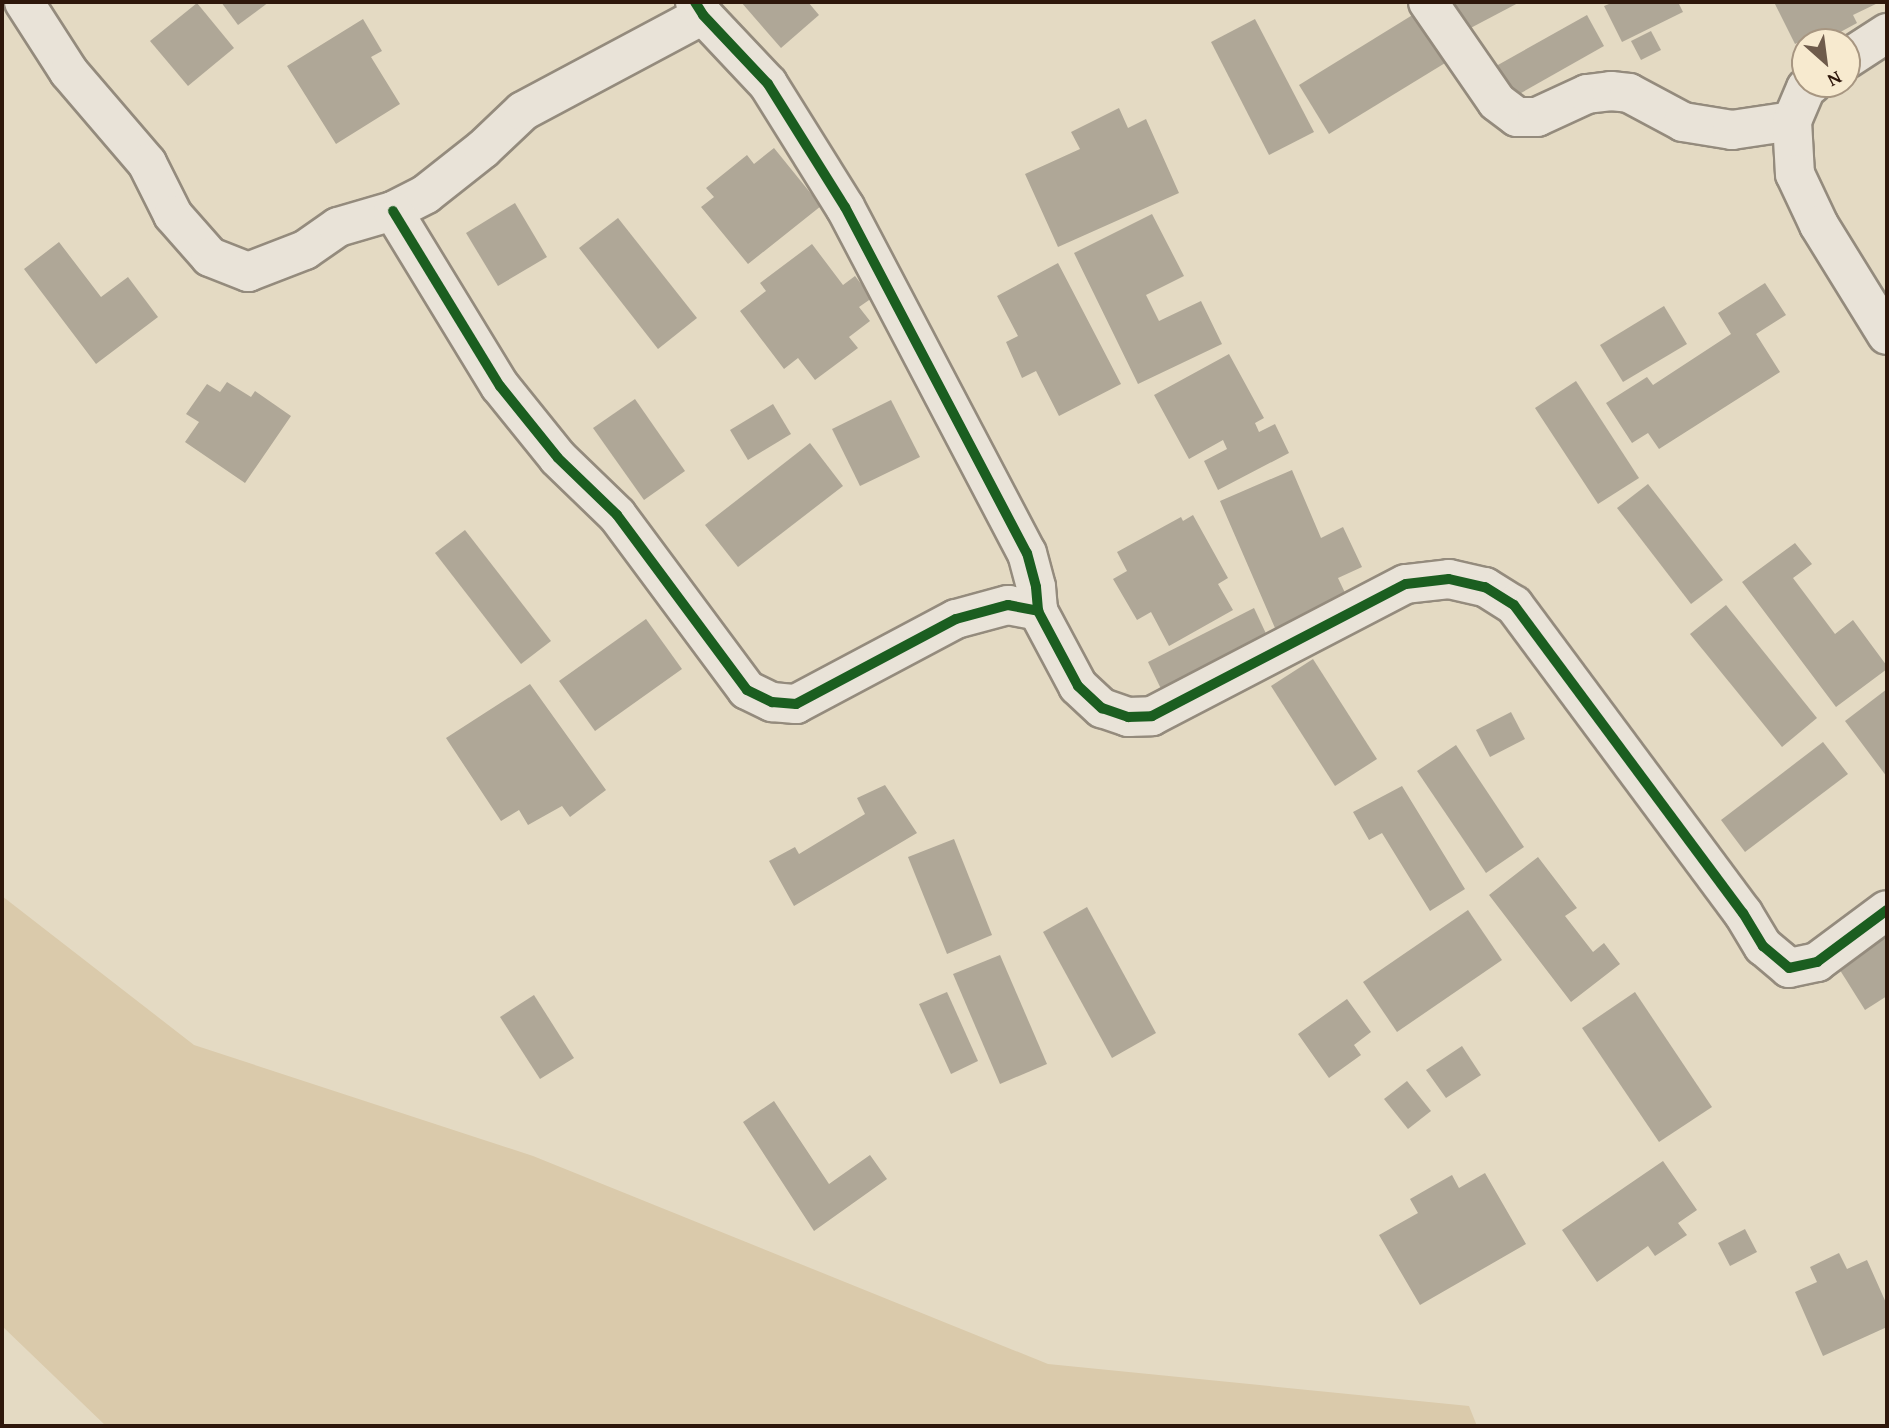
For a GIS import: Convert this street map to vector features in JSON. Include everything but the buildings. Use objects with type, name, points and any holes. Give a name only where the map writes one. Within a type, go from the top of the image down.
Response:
[{"type":"street","points":[[24,2],[69,72],[148,163],[173,215],[210,257],[247,272],[305,250],[338,227],[393,211],[426,194],[483,149],[523,111],[699,9],[768,84],[845,206],[1027,554],[1036,586],[1038,611],[1077,686],[1102,708],[1128,717],[1152,716],[1406,584],[1449,579],[1485,587],[1514,605],[1743,913],[1763,946],[1789,968],[1817,962],[1887,910]]},
{"type":"street","points":[[1428,2],[1497,102],[1517,117],[1537,117],[1587,94],[1611,91],[1629,93],[1684,122],[1732,130],[1792,121]]},
{"type":"street","points":[[1861,50],[1887,33]]},
{"type":"street","points":[[1802,98],[1792,121],[1795,174],[1819,225],[1887,335]]},
{"type":"street","points":[[393,211],[500,386],[558,458],[617,515],[747,690],[772,702],[796,704],[956,619],[1008,605],[1038,611]]},
{"type":"shaded area","points":[[2,896],[194,1045],[533,1156],[1048,1364],[1469,1406],[1477,1426],[106,1426],[2,1326]]},
{"type":"cycle path","points":[[695,2],[703,15],[768,84],[845,207],[1027,553],[1036,587],[1038,611],[1078,686],[1102,708],[1128,717],[1152,716],[1406,584],[1449,579],[1485,587],[1514,605],[1743,913],[1763,946],[1789,968],[1817,962],[1887,910]]},
{"type":"cycle path","points":[[393,211],[500,386],[558,458],[617,515],[747,690],[772,702],[796,704],[956,619],[1008,605],[1038,611]]}]
